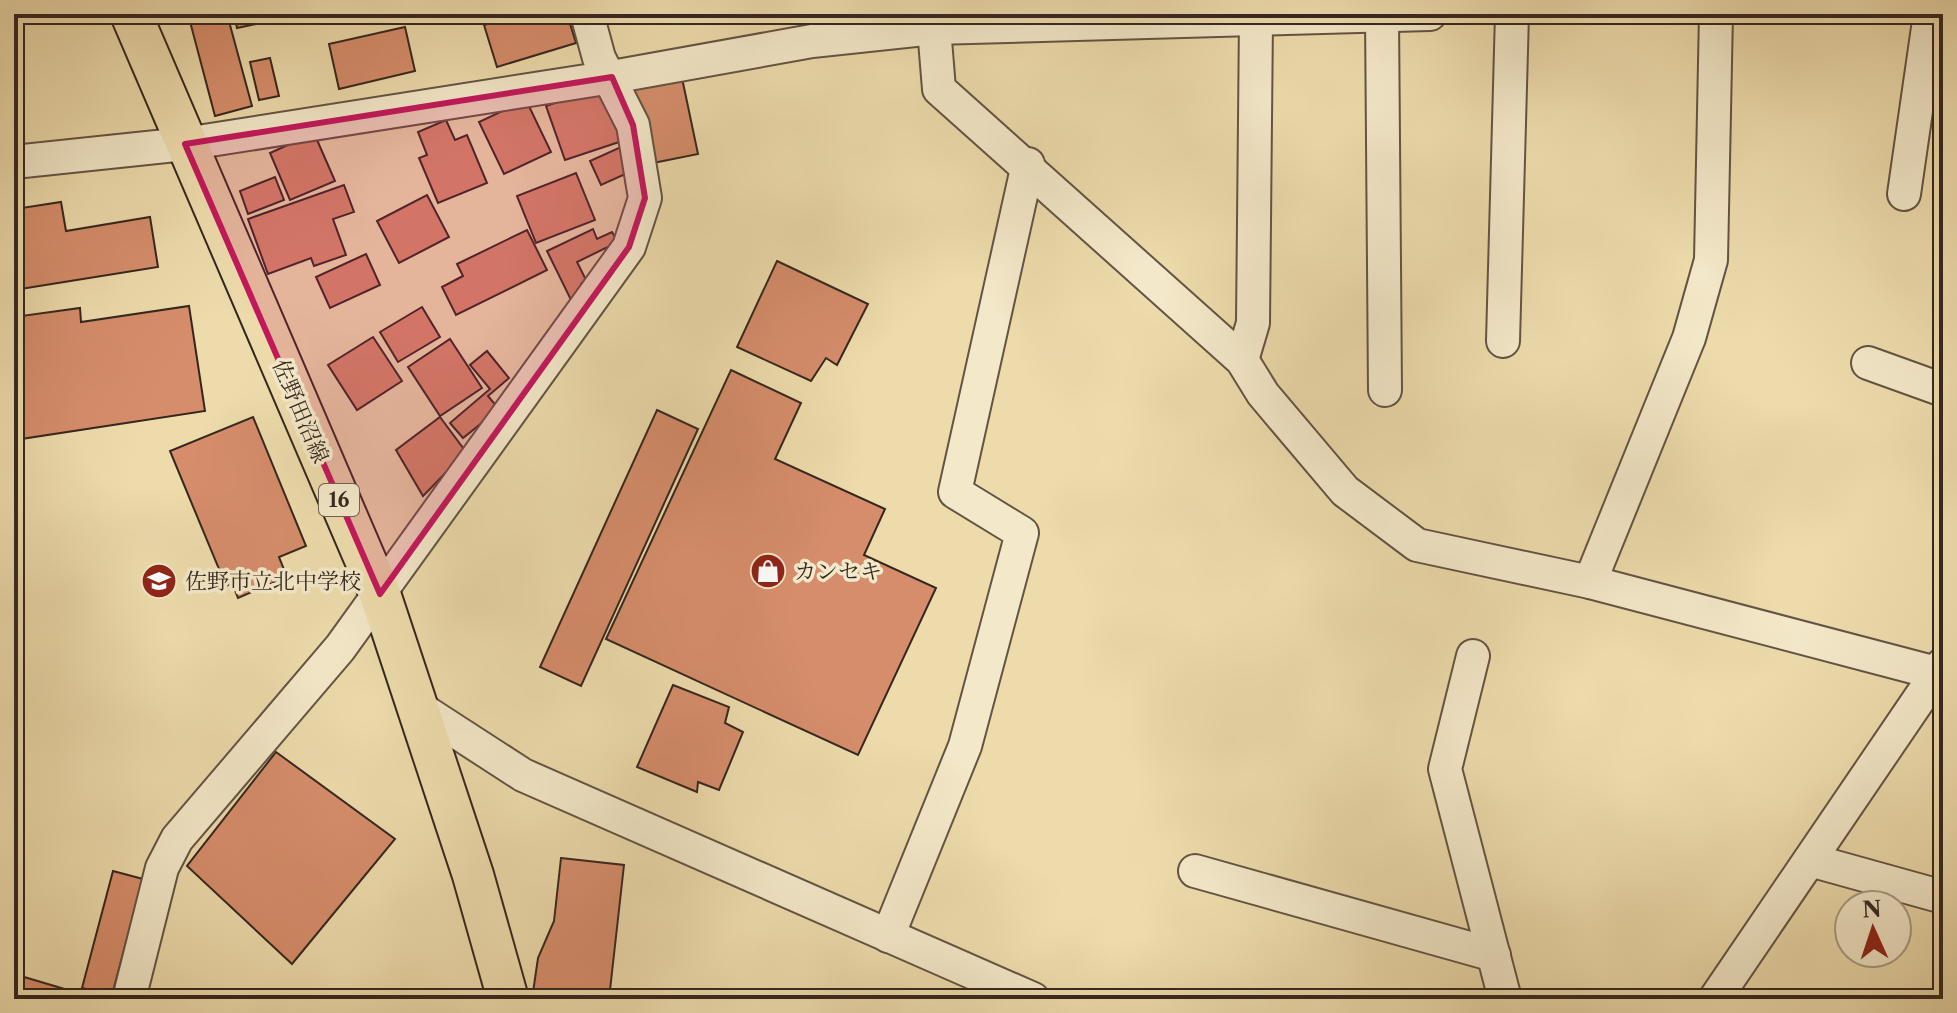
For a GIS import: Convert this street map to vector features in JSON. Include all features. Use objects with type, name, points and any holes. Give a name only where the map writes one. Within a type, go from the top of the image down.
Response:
[{"type":"main road","name":"佐野田沼線","points":[[131,14],[380,594],[473,875],[508,999]]},
{"type":"street","points":[[129,999],[162,868],[177,839],[340,648],[629,247],[645,198],[633,125],[612,77],[599,58],[587,14]]},
{"type":"street","points":[[14,162],[185,144],[612,77],[811,28],[934,28],[1430,14]]},
{"type":"street","points":[[1503,341],[1512,14]]},
{"type":"street","points":[[1590,582],[1689,338],[1711,260],[1716,14]]},
{"type":"street","points":[[1904,194],[1930,14]]},
{"type":"street","points":[[1382,15],[1385,390]]},
{"type":"street","points":[[1242,360],[1253,323],[1256,19]]},
{"type":"street","points":[[934,28],[939,89],[1028,164],[1242,360],[1263,394],[1345,491],[1417,545],[1590,582],[1940,668],[1715,999]]},
{"type":"street","points":[[888,936],[965,746],[1022,533],[955,492],[1028,164]]},
{"type":"street","points":[[1868,363],[1943,390]]},
{"type":"street","points":[[1473,656],[1445,769],[1505,999]]},
{"type":"street","points":[[418,707],[523,775],[1033,999]]},
{"type":"street","points":[[1810,860],[1943,897]]},
{"type":"street","points":[[1195,871],[1494,955]]},
{"type":"highlighted area","points":[[612,77],[633,125],[645,198],[629,247],[380,594],[185,144]]},
{"type":"building","points":[[188,14],[227,14],[252,106],[215,116]]},
{"type":"building","points":[[234,14],[305,14],[237,28]]},
{"type":"building","points":[[522,14],[567,14],[576,43],[497,67],[484,25]]},
{"type":"building","points":[[405,27],[415,71],[339,89],[329,44]]},
{"type":"building","points":[[270,58],[279,96],[259,100],[250,62]]},
{"type":"building","points":[[682,78],[698,154],[648,164],[631,88]]},
{"type":"building","points":[[603,86],[622,141],[565,160],[546,106]]},
{"type":"building","points":[[526,100],[551,152],[504,174],[479,122]]},
{"type":"building","points":[[446,120],[455,140],[467,135],[487,183],[438,203],[419,158],[427,155],[418,132]]},
{"type":"building","points":[[314,133],[335,181],[290,200],[270,153]]},
{"type":"building","points":[[621,147],[632,171],[601,185],[590,161]]},
{"type":"building","points":[[576,173],[595,220],[536,243],[517,196]]},
{"type":"building","points":[[275,177],[284,200],[248,214],[240,191]]},
{"type":"building","points":[[344,185],[354,212],[333,219],[346,255],[314,266],[311,258],[268,274],[248,219]]},
{"type":"building","points":[[427,195],[449,237],[399,263],[377,221]]},
{"type":"building","points":[[61,202],[66,231],[150,217],[158,267],[14,290],[14,243],[20,242],[15,209]]},
{"type":"building","points":[[593,229],[597,239],[612,232],[618,242],[577,262],[586,280],[581,284],[586,295],[572,302],[547,251]]},
{"type":"building","points":[[527,230],[547,270],[456,315],[442,287],[463,276],[457,264]]},
{"type":"building","points":[[366,254],[380,285],[330,308],[316,277]]},
{"type":"building","points":[[777,261],[868,304],[837,365],[826,358],[811,381],[737,347]]},
{"type":"building","points":[[189,306],[205,411],[21,439],[14,392],[14,317],[80,308],[81,322]]},
{"type":"building","points":[[422,307],[440,337],[398,362],[380,332]]},
{"type":"building","points":[[373,337],[402,381],[357,410],[328,365]]},
{"type":"building","points":[[450,339],[482,388],[440,416],[408,367]]},
{"type":"building","points":[[487,351],[509,378],[488,396],[499,409],[463,438],[450,423],[490,389],[470,365]]},
{"type":"building","name":"カンセキ","points":[[731,370],[801,403],[775,459],[885,509],[864,555],[936,588],[858,755],[606,639]]},
{"type":"building","points":[[657,410],[698,429],[581,686],[540,667]]},
{"type":"building","points":[[253,417],[306,546],[279,557],[287,577],[238,598],[232,583],[226,586],[170,451]]},
{"type":"building","points":[[440,417],[466,452],[423,496],[396,450]]},
{"type":"building","points":[[673,685],[729,707],[725,723],[743,732],[719,790],[698,782],[697,792],[637,767]]},
{"type":"building","points":[[276,752],[395,839],[292,964],[187,866]]},
{"type":"building","points":[[561,858],[624,865],[609,999],[532,999],[538,958],[554,921]]},
{"type":"building","points":[[113,871],[143,879],[112,995],[82,988]]},
{"type":"building","points":[[14,974],[78,993],[76,999],[14,999]]},
{"type":"place","name":"カンセキ","points":[[768,571]]},
{"type":"place","name":"佐野市立北中学校","points":[[159,581]]}]
